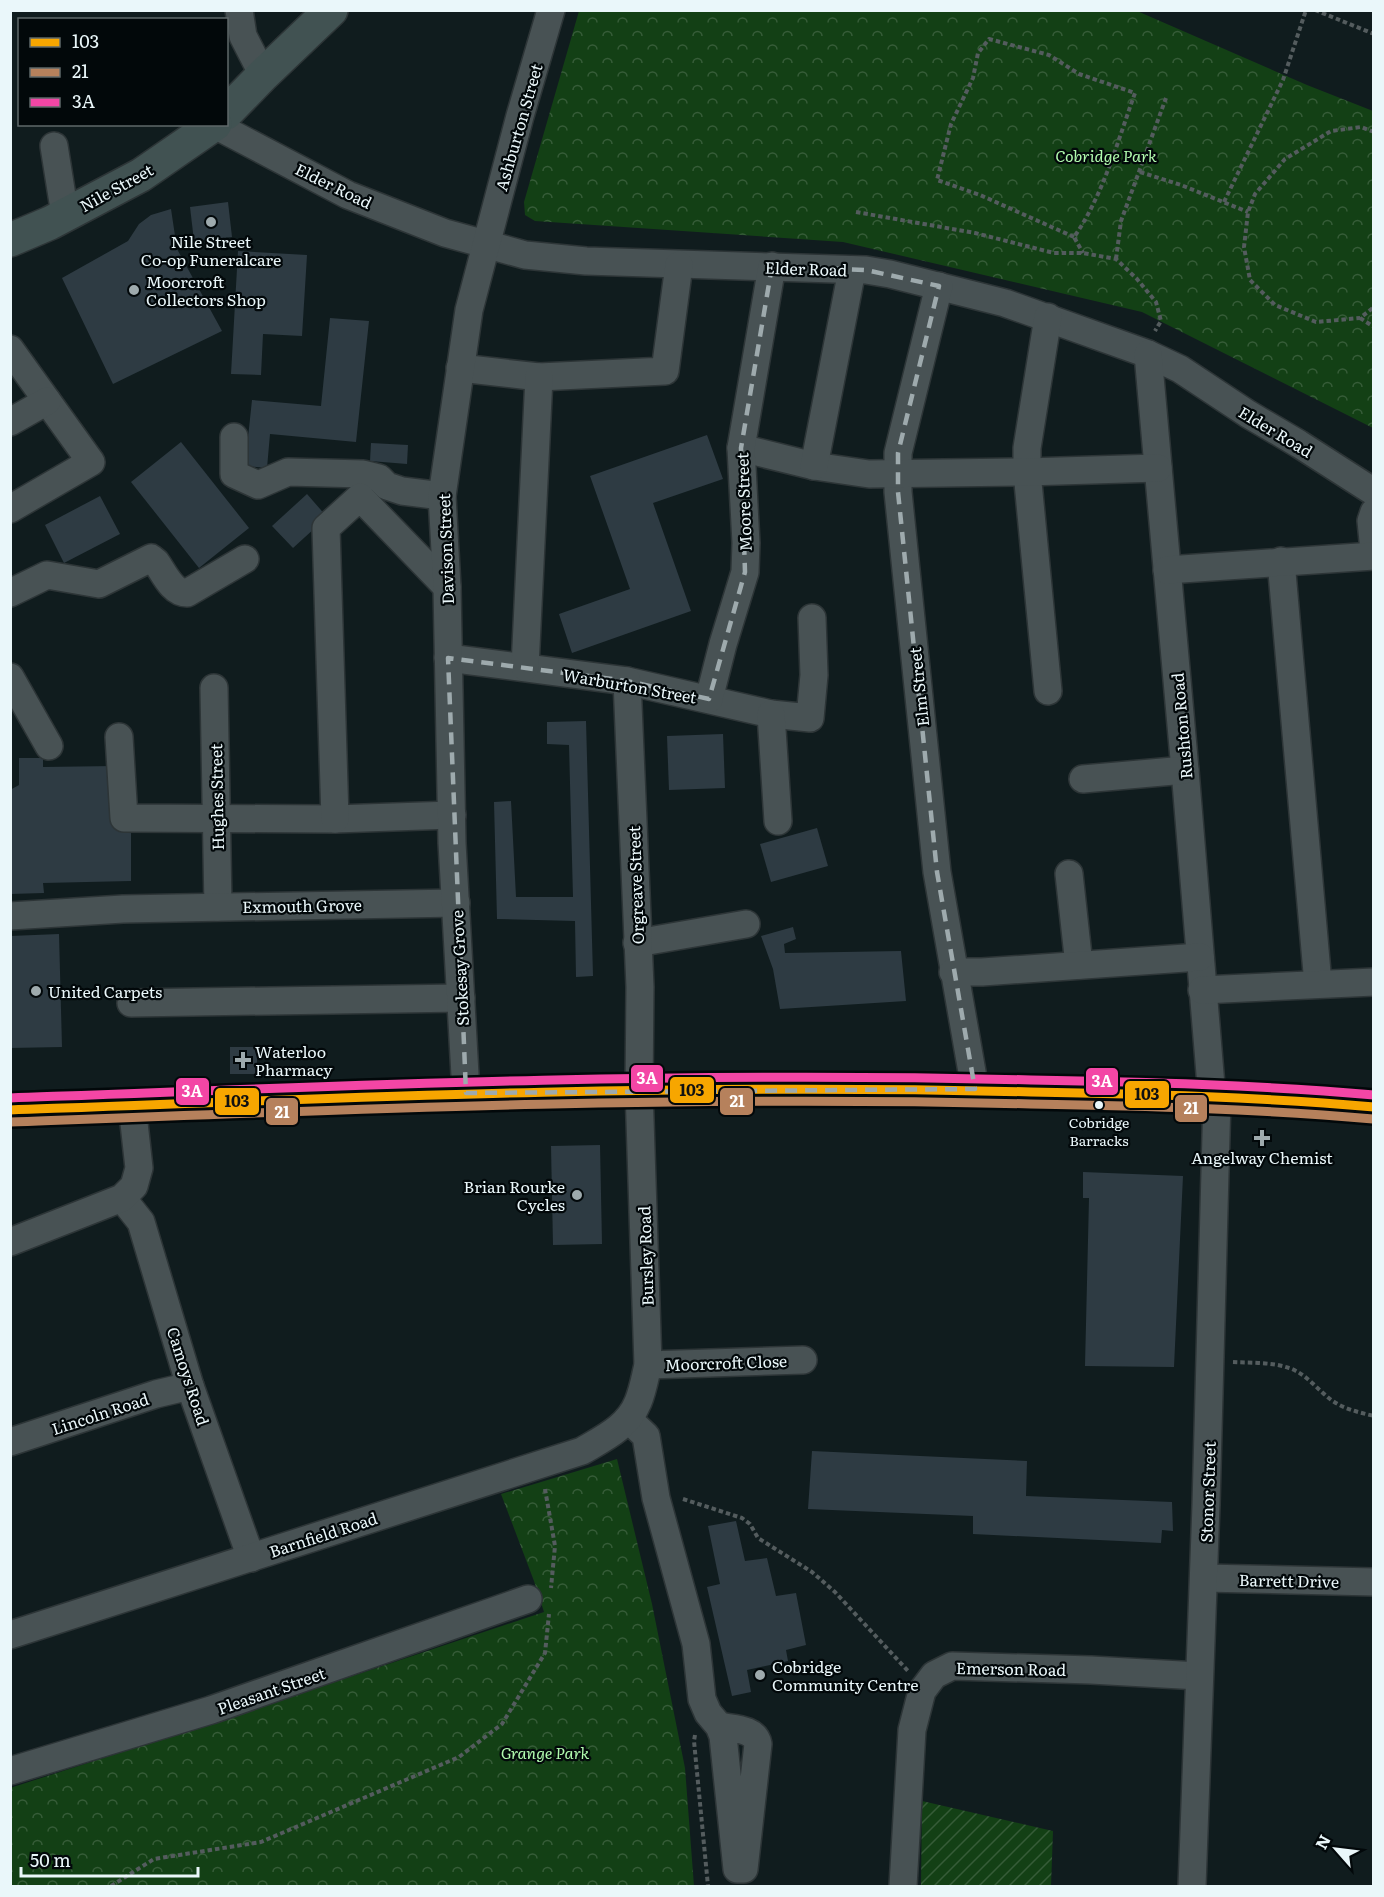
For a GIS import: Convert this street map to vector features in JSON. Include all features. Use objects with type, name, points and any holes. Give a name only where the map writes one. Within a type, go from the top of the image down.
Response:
[{"type":"main road","points":[[228,111],[331,10]]},
{"type":"main road","name":"Nile Street","points":[[10,240],[65,215],[141,175],[214,126]]},
{"type":"main road","points":[[10,1110],[639,1089],[975,1089],[1331,1103],[1374,1107]]},
{"type":"street","points":[[239,10],[243,36],[263,75]]},
{"type":"street","name":"Ashburton Street","points":[[486,244],[551,10]]},
{"type":"street","name":"Elder Road","points":[[217,126],[348,195],[445,233],[525,255],[586,261],[870,271],[939,286],[1026,310],[1144,353],[1180,369],[1374,492]]},
{"type":"street","points":[[54,146],[65,215]]},
{"type":"street","name":"Davison Street","points":[[452,827],[447,587],[442,496],[469,310],[486,244]]},
{"type":"street","points":[[460,368],[539,377],[664,371],[679,265]]},
{"type":"street","name":"Moore Street","points":[[709,699],[745,573],[746,543],[741,448],[772,266]]},
{"type":"street","points":[[814,466],[870,271]]},
{"type":"street","name":"Elm Street","points":[[939,286],[898,453],[897,474],[937,872],[975,1089]]},
{"type":"street","points":[[1026,310],[1027,472],[1048,691]]},
{"type":"street","points":[[10,349],[91,462],[10,509]]},
{"type":"street","name":"Rushton Road","points":[[1144,353],[1158,468],[1202,990],[1214,1098]]},
{"type":"street","points":[[525,667],[539,377]]},
{"type":"street","points":[[10,422],[47,401]]},
{"type":"street","points":[[234,437],[234,474],[258,485],[288,472],[363,474],[379,478],[387,486],[402,491],[442,496]]},
{"type":"street","points":[[741,448],[814,466],[869,474],[1158,468]]},
{"type":"street","points":[[335,819],[326,528],[360,497],[447,587]]},
{"type":"street","points":[[1167,570],[1374,553],[1371,521],[1374,512]]},
{"type":"street","points":[[10,593],[47,575],[99,584],[151,558],[175,590],[188,593],[245,559]]},
{"type":"street","points":[[1281,561],[1318,984]]},
{"type":"street","name":"Warburton Street","points":[[448,658],[627,681],[771,714],[810,718],[814,675],[812,618]]},
{"type":"street","points":[[10,677],[49,746]]},
{"type":"street","name":"Orgreave Street","points":[[627,681],[640,987],[639,1089]]},
{"type":"street","name":"Hughes Street","points":[[214,688],[218,907]]},
{"type":"street","points":[[771,714],[778,821]]},
{"type":"street","points":[[119,737],[124,818],[335,819],[452,827]]},
{"type":"street","points":[[1083,779],[1185,770]]},
{"type":"street","name":"Stokesay Grove","points":[[452,827],[466,1093]]},
{"type":"street","points":[[1069,874],[1080,965]]},
{"type":"street","name":"Exmouth Grove","points":[[10,916],[218,907],[456,903]]},
{"type":"street","points":[[638,943],[746,924]]},
{"type":"street","points":[[953,972],[1200,957]]},
{"type":"street","points":[[1202,990],[1374,982]]},
{"type":"street","points":[[131,1003],[461,998]]},
{"type":"street","name":"Bursley Road","points":[[628,1419],[638,1402],[648,1365],[639,1089]]},
{"type":"street","name":"Stonor Street","points":[[1192,1887],[1204,1578],[1214,1098]]},
{"type":"street","points":[[10,1242],[122,1197],[134,1186],[139,1168],[132,1106]]},
{"type":"street","name":"Camoys Road","points":[[122,1197],[141,1222],[190,1386],[251,1558]]},
{"type":"street","name":"Moorcroft Close","points":[[648,1365],[803,1360]]},
{"type":"street","name":"Lincoln Road","points":[[10,1442],[156,1394],[190,1386]]},
{"type":"street","points":[[628,1419],[645,1436],[655,1490],[696,1644],[702,1699],[708,1713],[719,1726],[746,1731],[757,1738],[744,1869],[738,1878]]},
{"type":"street","name":"Barnfield Road","points":[[10,1635],[582,1451],[614,1433],[628,1419]]},
{"type":"street","name":"Barrett Drive","points":[[1204,1578],[1374,1582]]},
{"type":"street","name":"Pleasant Street","points":[[10,1771],[211,1710],[543,1600]]},
{"type":"street","name":"Emerson Road","points":[[922,1691],[934,1675],[952,1666],[1199,1676]]},
{"type":"street","points":[[903,1887],[912,1730],[922,1691]]},
{"type":"path","points":[[1224,202],[1282,80],[1306,10]]},
{"type":"path","points":[[1315,10],[1374,34]]},
{"type":"path","points":[[1074,237],[1084,223],[1104,177],[1135,93],[1079,74],[1049,55],[989,39],[978,53],[973,78],[951,124],[937,180],[980,195],[1074,237],[1083,253]]},
{"type":"path","points":[[1116,259],[1121,221],[1166,98]]},
{"type":"path","points":[[1374,132],[1361,127],[1331,131],[1285,159],[1255,194],[1248,212],[1244,248],[1250,280],[1275,305],[1316,322],[1360,318],[1374,307]]},
{"type":"path","points":[[1139,172],[1181,185],[1248,212]]},
{"type":"path","points":[[856,212],[975,233],[1054,253],[1083,253],[1116,259],[1156,302],[1161,321],[1144,353]]},
{"type":"path","points":[[1360,318],[1374,327]]},
{"type":"path","points":[[1210,1361],[1291,1368],[1344,1407],[1374,1416]]},
{"type":"path","points":[[111,1887],[154,1859],[261,1842],[459,1757],[502,1724],[545,1653],[543,1600],[555,1546],[541,1464]]},
{"type":"path","points":[[655,1490],[742,1518],[750,1524],[758,1538],[813,1572],[835,1592],[908,1671],[922,1691]]},
{"type":"path","points":[[702,1699],[694,1741],[708,1887]]},
{"type":"highlighted area","points":[[772,266],[866,270],[939,286],[898,453],[898,492],[937,872],[975,1089],[466,1093],[448,658],[627,681],[709,699],[745,572],[741,448]]},
{"type":"green space","name":"Cobridge Park","points":[[579,11],[1137,11],[1307,85],[1373,111],[1373,428],[1142,312],[843,242],[535,221],[525,215],[524,202]]},
{"type":"green space","name":"Grange Park","points":[[617,1459],[652,1604],[685,1768],[694,1886],[11,1886],[10,1788],[544,1612],[501,1494]]},
{"type":"green space","points":[[922,1801],[1053,1831],[1051,1886],[921,1886]]},
{"type":"building","name":"Nile Street Co-op Funeralcare","points":[[228,202],[232,237],[194,241],[190,207]]},
{"type":"building","name":"Moorcroft Collectors Shop","points":[[171,209],[177,249],[222,331],[113,384],[62,278],[128,241],[139,224],[151,215]]},
{"type":"building","points":[[238,251],[307,255],[302,336],[263,334],[261,375],[231,374]]},
{"type":"building","points":[[330,318],[369,321],[356,442],[270,434],[267,468],[245,466],[252,400],[321,406]]},
{"type":"building","points":[[707,435],[723,479],[653,503],[691,611],[572,653],[559,614],[630,589],[590,476]]},
{"type":"building","points":[[181,442],[249,528],[199,568],[131,482]]},
{"type":"building","points":[[371,443],[408,445],[407,464],[370,461]]},
{"type":"building","points":[[307,494],[327,517],[293,548],[272,526]]},
{"type":"building","points":[[100,496],[120,534],[64,563],[45,525]]},
{"type":"building","points":[[586,721],[593,976],[576,977],[575,921],[497,919],[494,802],[511,801],[516,897],[573,897],[569,745],[547,744],[547,722]]},
{"type":"building","points":[[723,734],[725,788],[669,790],[667,736]]},
{"type":"building","points":[[19,758],[43,758],[43,767],[115,766],[131,828],[131,881],[43,883],[44,893],[10,894],[10,790],[19,785]]},
{"type":"building","points":[[817,828],[828,866],[771,882],[760,844]]},
{"type":"building","points":[[793,927],[796,939],[784,944],[785,953],[901,951],[906,1001],[780,1009],[773,969],[761,936]]},
{"type":"building","name":"United Carpets","points":[[59,934],[62,1047],[10,1048],[10,936]]},
{"type":"building","name":"Waterloo Pharmacy","points":[[230,1047],[257,1047],[257,1074],[230,1074]]},
{"type":"building","name":"Brian Rourke Cycles","points":[[600,1145],[602,1244],[553,1245],[551,1146]]},
{"type":"building","points":[[1083,1172],[1183,1176],[1174,1367],[1085,1366],[1089,1198],[1083,1198]]},
{"type":"building","points":[[812,1451],[1027,1461],[1026,1496],[1172,1502],[1173,1531],[1162,1530],[1161,1543],[973,1534],[973,1516],[808,1509]]},
{"type":"building","points":[[736,1521],[745,1561],[767,1558],[776,1596],[796,1593],[806,1645],[786,1650],[788,1661],[747,1670],[751,1692],[732,1696],[707,1587],[720,1584],[708,1526]]},
{"type":"transit line","name":"3A","points":[[10,1098],[521,1081],[776,1077],[1160,1083],[1374,1095]]},
{"type":"transit line","name":"103","points":[[10,1110],[521,1093],[776,1089],[1160,1095],[1374,1107]]},
{"type":"transit line","name":"21","points":[[10,1122],[393,1108],[776,1101],[1159,1107],[1373,1119]]},
{"type":"place","name":"Nile Street Co-op Funeralcare","points":[[211,222]]},
{"type":"place","name":"Moorcroft Collectors Shop","points":[[134,290]]},
{"type":"place","name":"United Carpets","points":[[36,991]]},
{"type":"place","name":"Waterloo Pharmacy","points":[[243,1060]]},
{"type":"place","name":"Cobridge Barracks","points":[[1099,1105]]},
{"type":"place","name":"Angelway Chemist","points":[[1262,1138]]},
{"type":"place","name":"Brian Rourke Cycles","points":[[577,1195]]},
{"type":"place","name":"Cobridge Community Centre","points":[[760,1675]]}]
